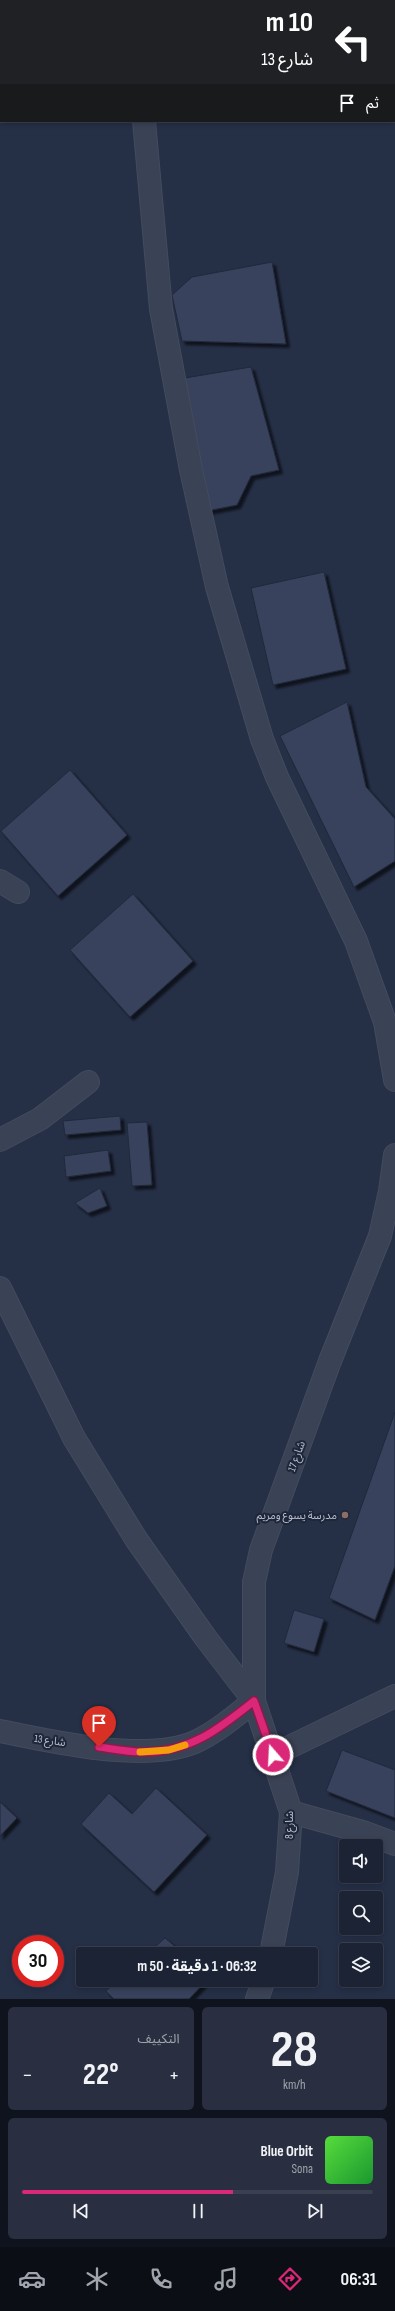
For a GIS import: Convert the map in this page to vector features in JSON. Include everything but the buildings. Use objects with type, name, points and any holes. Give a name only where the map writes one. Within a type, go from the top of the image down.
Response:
[{"type":"street","points":[[144,122],[161,309],[191,470],[217,587],[262,739],[277,777],[359,948],[385,1022],[395,1080]]},
{"type":"street","points":[[0,1140],[40,1119],[88,1082]]},
{"type":"street","name":"شارع 17","points":[[254,1701],[254,1582],[261,1550],[330,1361],[388,1232],[390,1191],[395,1155]]},
{"type":"street","points":[[0,1288],[74,1438],[132,1532],[205,1637],[254,1701]]},
{"type":"street","points":[[273,1755],[395,1696]]},
{"type":"street","name":"شارع 13","points":[[0,1731],[29,1737],[141,1752],[169,1750],[194,1742],[219,1729],[254,1701]]},
{"type":"street","name":"شارع 8","points":[[254,1701],[291,1812],[287,1872],[272,1947]]},
{"type":"street","points":[[291,1812],[363,1832],[395,1844]]},
{"type":"street","points":[[257,1999],[261,1987]]},
{"type":"slow traffic","points":[[140,1752],[169,1750],[185,1745]]},
{"type":"place","name":"مدرسة يسوع ومريم","points":[[345,1515]]},
{"type":"route","points":[[99,1747],[141,1752],[169,1750],[194,1742],[219,1729],[254,1701],[273,1755]]}]
